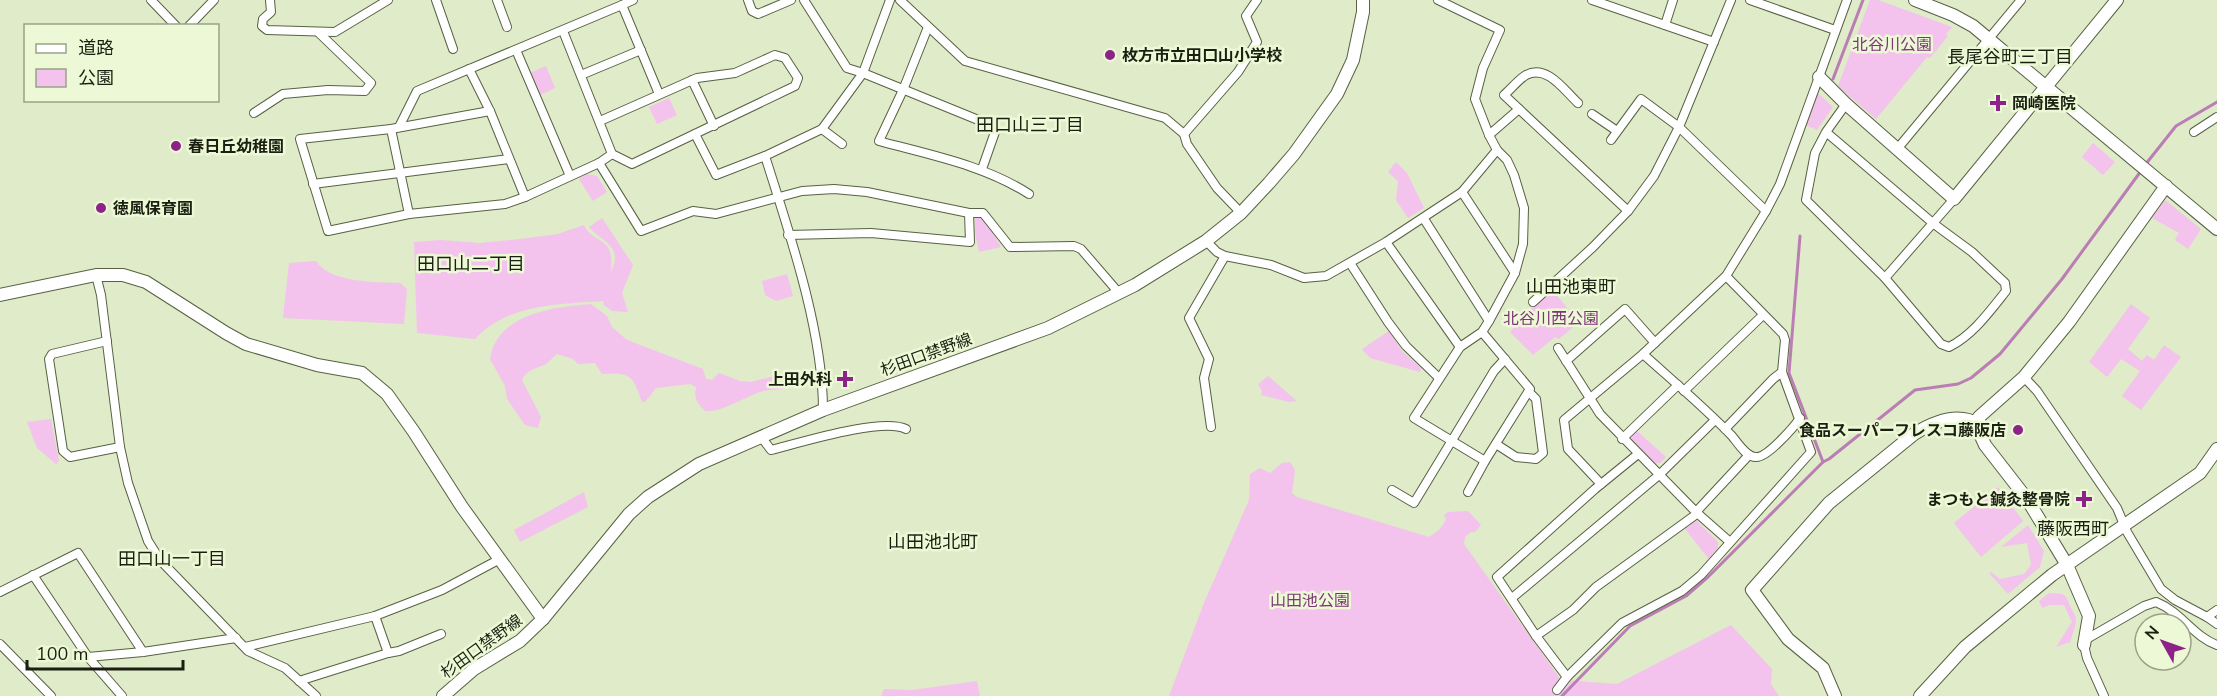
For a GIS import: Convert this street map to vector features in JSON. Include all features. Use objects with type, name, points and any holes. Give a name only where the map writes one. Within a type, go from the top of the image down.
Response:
[{"type":"street","points":[[151,0],[174,24]]},
{"type":"street","points":[[191,24],[214,0]]},
{"type":"street","points":[[270,0],[271,12],[263,19],[262,26],[267,30],[303,30],[319,33],[335,32],[388,0]]},
{"type":"street","points":[[436,0],[453,49]]},
{"type":"street","points":[[497,0],[507,27]]},
{"type":"street","points":[[409,214],[400,172],[395,128],[417,91],[633,0]]},
{"type":"street","points":[[748,0],[752,11],[758,14],[791,0]]},
{"type":"street","points":[[804,0],[847,68],[993,126],[995,132],[982,170]]},
{"type":"street","points":[[695,134],[716,175],[765,156],[822,129],[863,73],[890,0]]},
{"type":"street","points":[[900,0],[965,62],[1165,118],[1184,134],[1187,144],[1217,189],[1241,213]]},
{"type":"street","points":[[1184,134],[1238,72],[1257,42],[1246,16],[1257,0]]},
{"type":"street","name":"杉田口禁野線","points":[[443,696],[446,691],[474,669],[520,641],[543,619],[629,514],[648,497],[699,464],[823,410],[1048,328],[1119,293],[1206,241],[1241,213],[1294,154],[1336,94],[1353,60],[1363,12],[1363,0]]},
{"type":"street","points":[[1438,0],[1500,30],[1483,68],[1475,99],[1489,135],[1497,150],[1507,160],[1514,175],[1524,208],[1523,244],[1515,273],[1489,321],[1482,332],[1460,347],[1414,418],[1485,461]]},
{"type":"street","points":[[1592,0],[1612,4],[1714,42]]},
{"type":"street","points":[[1665,25],[1673,0]]},
{"type":"street","points":[[1533,302],[1628,211],[1654,176],[1679,127],[1731,0]]},
{"type":"street","points":[[1750,0],[1835,30]]},
{"type":"street","points":[[1601,484],[1568,448],[1564,420],[1643,354],[1726,276],[1780,184],[1847,0]]},
{"type":"street","points":[[1915,0],[1953,15],[1973,26],[2217,229]]},
{"type":"street","points":[[1898,148],[2021,0]]},
{"type":"street","points":[[1885,278],[1934,224],[2117,0]]},
{"type":"street","points":[[621,5],[659,94]]},
{"type":"street","points":[[928,27],[903,90],[879,141],[982,170],[1012,183],[1029,194]]},
{"type":"street","points":[[563,31],[612,154],[632,164],[795,86],[798,78],[785,58],[775,54],[735,73],[692,80],[600,121]]},
{"type":"street","points":[[254,113],[283,94],[328,90],[365,91],[371,83],[319,33]]},
{"type":"street","points":[[516,50],[570,176]]},
{"type":"street","points":[[581,75],[640,50]]},
{"type":"street","points":[[469,69],[490,111],[525,197]]},
{"type":"street","points":[[1578,102],[1548,74],[1538,72],[1526,75],[1504,95],[1628,211]]},
{"type":"street","points":[[1819,76],[1846,104],[1954,199]]},
{"type":"street","points":[[692,80],[714,126]]},
{"type":"street","points":[[1611,140],[1641,99],[1679,127],[1766,211]]},
{"type":"street","points":[[1826,132],[1934,224],[1972,252],[2005,283],[2006,291],[1983,319],[1958,343],[1949,347],[1941,344],[1885,278],[1806,200],[1815,153],[1826,132],[1846,104]]},
{"type":"street","points":[[1489,135],[1519,110]]},
{"type":"street","points":[[490,111],[395,128],[300,139],[328,231],[409,214],[505,204],[599,163],[612,154]]},
{"type":"street","points":[[1592,114],[1617,131]]},
{"type":"street","points":[[2194,132],[2217,117]]},
{"type":"street","points":[[822,129],[842,144]]},
{"type":"street","points":[[1206,241],[1217,252],[1225,256],[1271,265],[1304,278],[1326,276],[1424,219],[1462,192],[1497,150]]},
{"type":"street","points":[[765,156],[803,283],[820,366],[823,410]]},
{"type":"street","points":[[314,184],[509,159]]},
{"type":"street","points":[[599,163],[641,231],[693,211],[716,214],[802,191],[834,189],[867,192],[969,213],[983,213],[1011,247],[1074,246],[1081,249],[1119,293]]},
{"type":"street","points":[[2104,696],[2087,658],[2085,642],[2089,616],[2067,565],[2027,499],[1985,444],[1978,424],[1979,417],[1987,408],[2024,377],[2069,322],[2166,186]]},
{"type":"street","points":[[1462,192],[1515,273]]},
{"type":"street","points":[[788,235],[871,233],[970,242],[969,213]]},
{"type":"street","points":[[1424,219],[1489,321]]},
{"type":"street","points":[[1386,242],[1460,347]]},
{"type":"street","points":[[1211,427],[1204,378],[1209,359],[1189,318],[1225,256]]},
{"type":"street","points":[[1350,263],[1406,346],[1439,378]]},
{"type":"street","points":[[96,275],[120,447],[128,483],[148,541],[160,560],[248,651],[285,668],[316,696]]},
{"type":"street","points":[[0,295],[96,275],[123,275],[146,282],[246,344],[317,365],[362,373],[387,394],[462,507],[543,619]]},
{"type":"street","points":[[1557,690],[1567,677],[1622,623],[1682,591],[1701,575],[1811,452],[1782,372],[1785,340],[1783,334],[1726,276]]},
{"type":"street","points":[[1566,361],[1625,309],[1655,343]]},
{"type":"street","points":[[1623,439],[1763,315]]},
{"type":"street","points":[[1468,492],[1530,389],[1482,332]]},
{"type":"street","points":[[107,341],[52,354],[49,359],[63,451],[70,457],[120,447]]},
{"type":"street","points":[[1558,348],[1600,414],[1697,513],[1730,542]]},
{"type":"street","points":[[1643,354],[1725,429],[1749,455],[1761,456],[1794,428],[1800,418]]},
{"type":"street","points":[[1392,490],[1414,503],[1494,371],[1505,360]]},
{"type":"street","points":[[1725,429],[1782,372]]},
{"type":"street","points":[[2024,377],[2037,391],[2117,508],[2124,525],[2161,590],[2217,624]]},
{"type":"street","points":[[1496,444],[1516,457],[1536,459],[1543,453],[1536,399],[1528,392]]},
{"type":"street","points":[[1835,696],[1823,668],[1792,644],[1752,590],[1829,503],[1914,434],[1929,424],[1954,418],[1967,417],[1978,424]]},
{"type":"street","points":[[1512,598],[1659,475],[1715,420]]},
{"type":"street","points":[[762,438],[771,450],[866,428],[898,425],[906,429]]},
{"type":"street","points":[[1920,696],[1965,647],[2067,565],[2200,473],[2217,449]]},
{"type":"street","points":[[1567,677],[1536,636],[1497,577],[1638,454]]},
{"type":"street","points":[[1536,636],[1573,610],[1596,587],[1697,513],[1749,455]]},
{"type":"street","points":[[0,592],[78,553],[143,652]]},
{"type":"street","points":[[245,647],[375,616],[442,590],[500,560]]},
{"type":"street","points":[[33,575],[88,657],[122,696]]},
{"type":"street","points":[[2085,642],[2149,603],[2156,602],[2175,612],[2204,638],[2217,645]]},
{"type":"street","points":[[2207,617],[2217,610]]},
{"type":"street","points":[[375,616],[388,652]]},
{"type":"street","points":[[299,681],[388,652],[399,651],[441,634]]},
{"type":"street","points":[[88,657],[143,652],[236,638]]},
{"type":"street","points":[[0,644],[51,696]]},
{"type":"green space","name":"北谷川公園","points":[[1870,0],[1878,0],[1952,27],[1946,34],[1948,36],[1930,58],[1927,57],[1876,119],[1838,86]]},
{"type":"green space","points":[[546,66],[555,88],[540,95],[530,73]]},
{"type":"green space","points":[[1819,94],[1833,107],[1817,130],[1806,125],[1815,95]]},
{"type":"green space","points":[[669,98],[677,115],[657,124],[649,107]]},
{"type":"green space","points":[[2093,143],[2115,162],[2103,175],[2082,157]]},
{"type":"green space","points":[[1396,162],[1407,173],[1424,208],[1408,218],[1396,200],[1398,181],[1388,172]]},
{"type":"green space","points":[[587,174],[597,176],[607,192],[593,201],[579,179]]},
{"type":"green space","points":[[2165,200],[2201,229],[2188,249],[2175,240],[2179,233],[2152,218]]},
{"type":"green space","points":[[983,217],[1001,247],[979,252],[975,218]]},
{"type":"green space","points":[[602,218],[633,265],[622,293],[628,312],[612,311],[604,305],[603,301],[569,303],[518,312],[488,327],[475,339],[417,333],[414,242],[441,240],[480,243],[520,239],[558,234],[584,225],[590,234],[608,247],[611,272],[615,256],[613,250],[589,227]]},
{"type":"green space","points":[[316,261],[331,274],[342,277],[400,283],[407,289],[404,324],[283,318],[289,263]]},
{"type":"green space","points":[[787,274],[793,296],[776,301],[765,295],[762,281]]},
{"type":"green space","name":"北谷川西公園","points":[[1553,290],[1570,312],[1583,319],[1559,339],[1555,337],[1533,355],[1510,332],[1526,313]]},
{"type":"green space","points":[[591,304],[607,316],[612,327],[627,340],[703,369],[706,379],[712,380],[719,373],[740,381],[751,382],[774,376],[780,383],[784,381],[788,384],[786,388],[763,391],[726,407],[705,411],[695,395],[696,387],[690,384],[656,388],[645,402],[642,402],[636,386],[629,377],[619,374],[602,374],[595,363],[578,364],[573,359],[557,354],[546,364],[529,371],[522,380],[541,417],[538,428],[525,425],[507,399],[505,386],[490,359],[495,344],[503,332],[529,316],[544,311]]},
{"type":"green space","points":[[2131,304],[2150,318],[2128,349],[2142,361],[2147,355],[2154,360],[2164,345],[2181,357],[2141,410],[2122,396],[2140,371],[2121,359],[2107,377],[2089,362]]},
{"type":"green space","points":[[1389,331],[1402,351],[1421,368],[1420,372],[1370,358],[1362,349]]},
{"type":"green space","points":[[1268,376],[1297,401],[1289,402],[1261,395],[1262,391],[1258,384]]},
{"type":"green space","points":[[51,419],[59,461],[56,464],[37,448],[27,422]]},
{"type":"green space","points":[[1637,431],[1666,457],[1660,463],[1652,464],[1632,444],[1632,435]]},
{"type":"green space","name":"山田池公園","points":[[1290,462],[1295,470],[1292,493],[1297,497],[1429,537],[1439,530],[1446,520],[1444,515],[1448,512],[1468,511],[1481,525],[1475,532],[1465,537],[1464,544],[1561,680],[1617,684],[1731,625],[1772,669],[1771,684],[1779,696],[1169,696],[1204,603],[1249,500],[1250,474],[1260,468],[1270,473],[1282,463]]},
{"type":"green space","points":[[1998,487],[2023,521],[1981,557],[1954,523]]},
{"type":"green space","points":[[584,492],[588,507],[520,542],[514,530]]},
{"type":"green space","points":[[1696,520],[1718,542],[1718,547],[1709,559],[1685,529]]},
{"type":"green space","points":[[2028,525],[2044,551],[2040,567],[2008,594],[1989,573],[1991,572],[2000,579],[2024,574],[2031,565],[2027,543],[2001,547]]},
{"type":"green space","points":[[2049,593],[2062,594],[2066,597],[2076,618],[2070,642],[2056,647],[2072,622],[2064,605],[2050,605],[2042,608],[2039,601]]},
{"type":"green space","points":[[977,681],[980,696],[881,696],[884,689],[912,690]]},
{"type":"waterway","points":[[1833,79],[1863,0]]},
{"type":"waterway","points":[[2145,165],[2176,126],[2217,102]]},
{"type":"waterway","points":[[1562,696],[1630,626],[1686,596],[1708,577],[1823,462],[1915,390],[1958,384],[1971,378],[2000,354],[2062,279],[2141,171]]},
{"type":"waterway","points":[[1800,236],[1789,373],[1823,462]]},
{"type":"place","name":"枚方市立田口山小学校","points":[[1110,55]]},
{"type":"place","name":"岡崎医院","points":[[1998,103]]},
{"type":"place","name":"春日丘幼稚園","points":[[176,146]]},
{"type":"place","name":"徳風保育園","points":[[101,208]]},
{"type":"place","name":"上田外科","points":[[845,379]]},
{"type":"place","name":"食品スーパーフレスコ藤阪店","points":[[2018,430]]},
{"type":"place","name":"まつもと鍼灸整骨院","points":[[2084,499]]},
{"type":"district","name":"長尾谷町三丁目","points":[[2010,57]]},
{"type":"district","name":"田口山三丁目","points":[[1030,125]]},
{"type":"district","name":"田口山二丁目","points":[[471,264]]},
{"type":"district","name":"山田池東町","points":[[1571,287]]},
{"type":"district","name":"藤阪西町","points":[[2073,529]]},
{"type":"district","name":"山田池北町","points":[[933,542]]},
{"type":"district","name":"田口山一丁目","points":[[172,559]]}]
